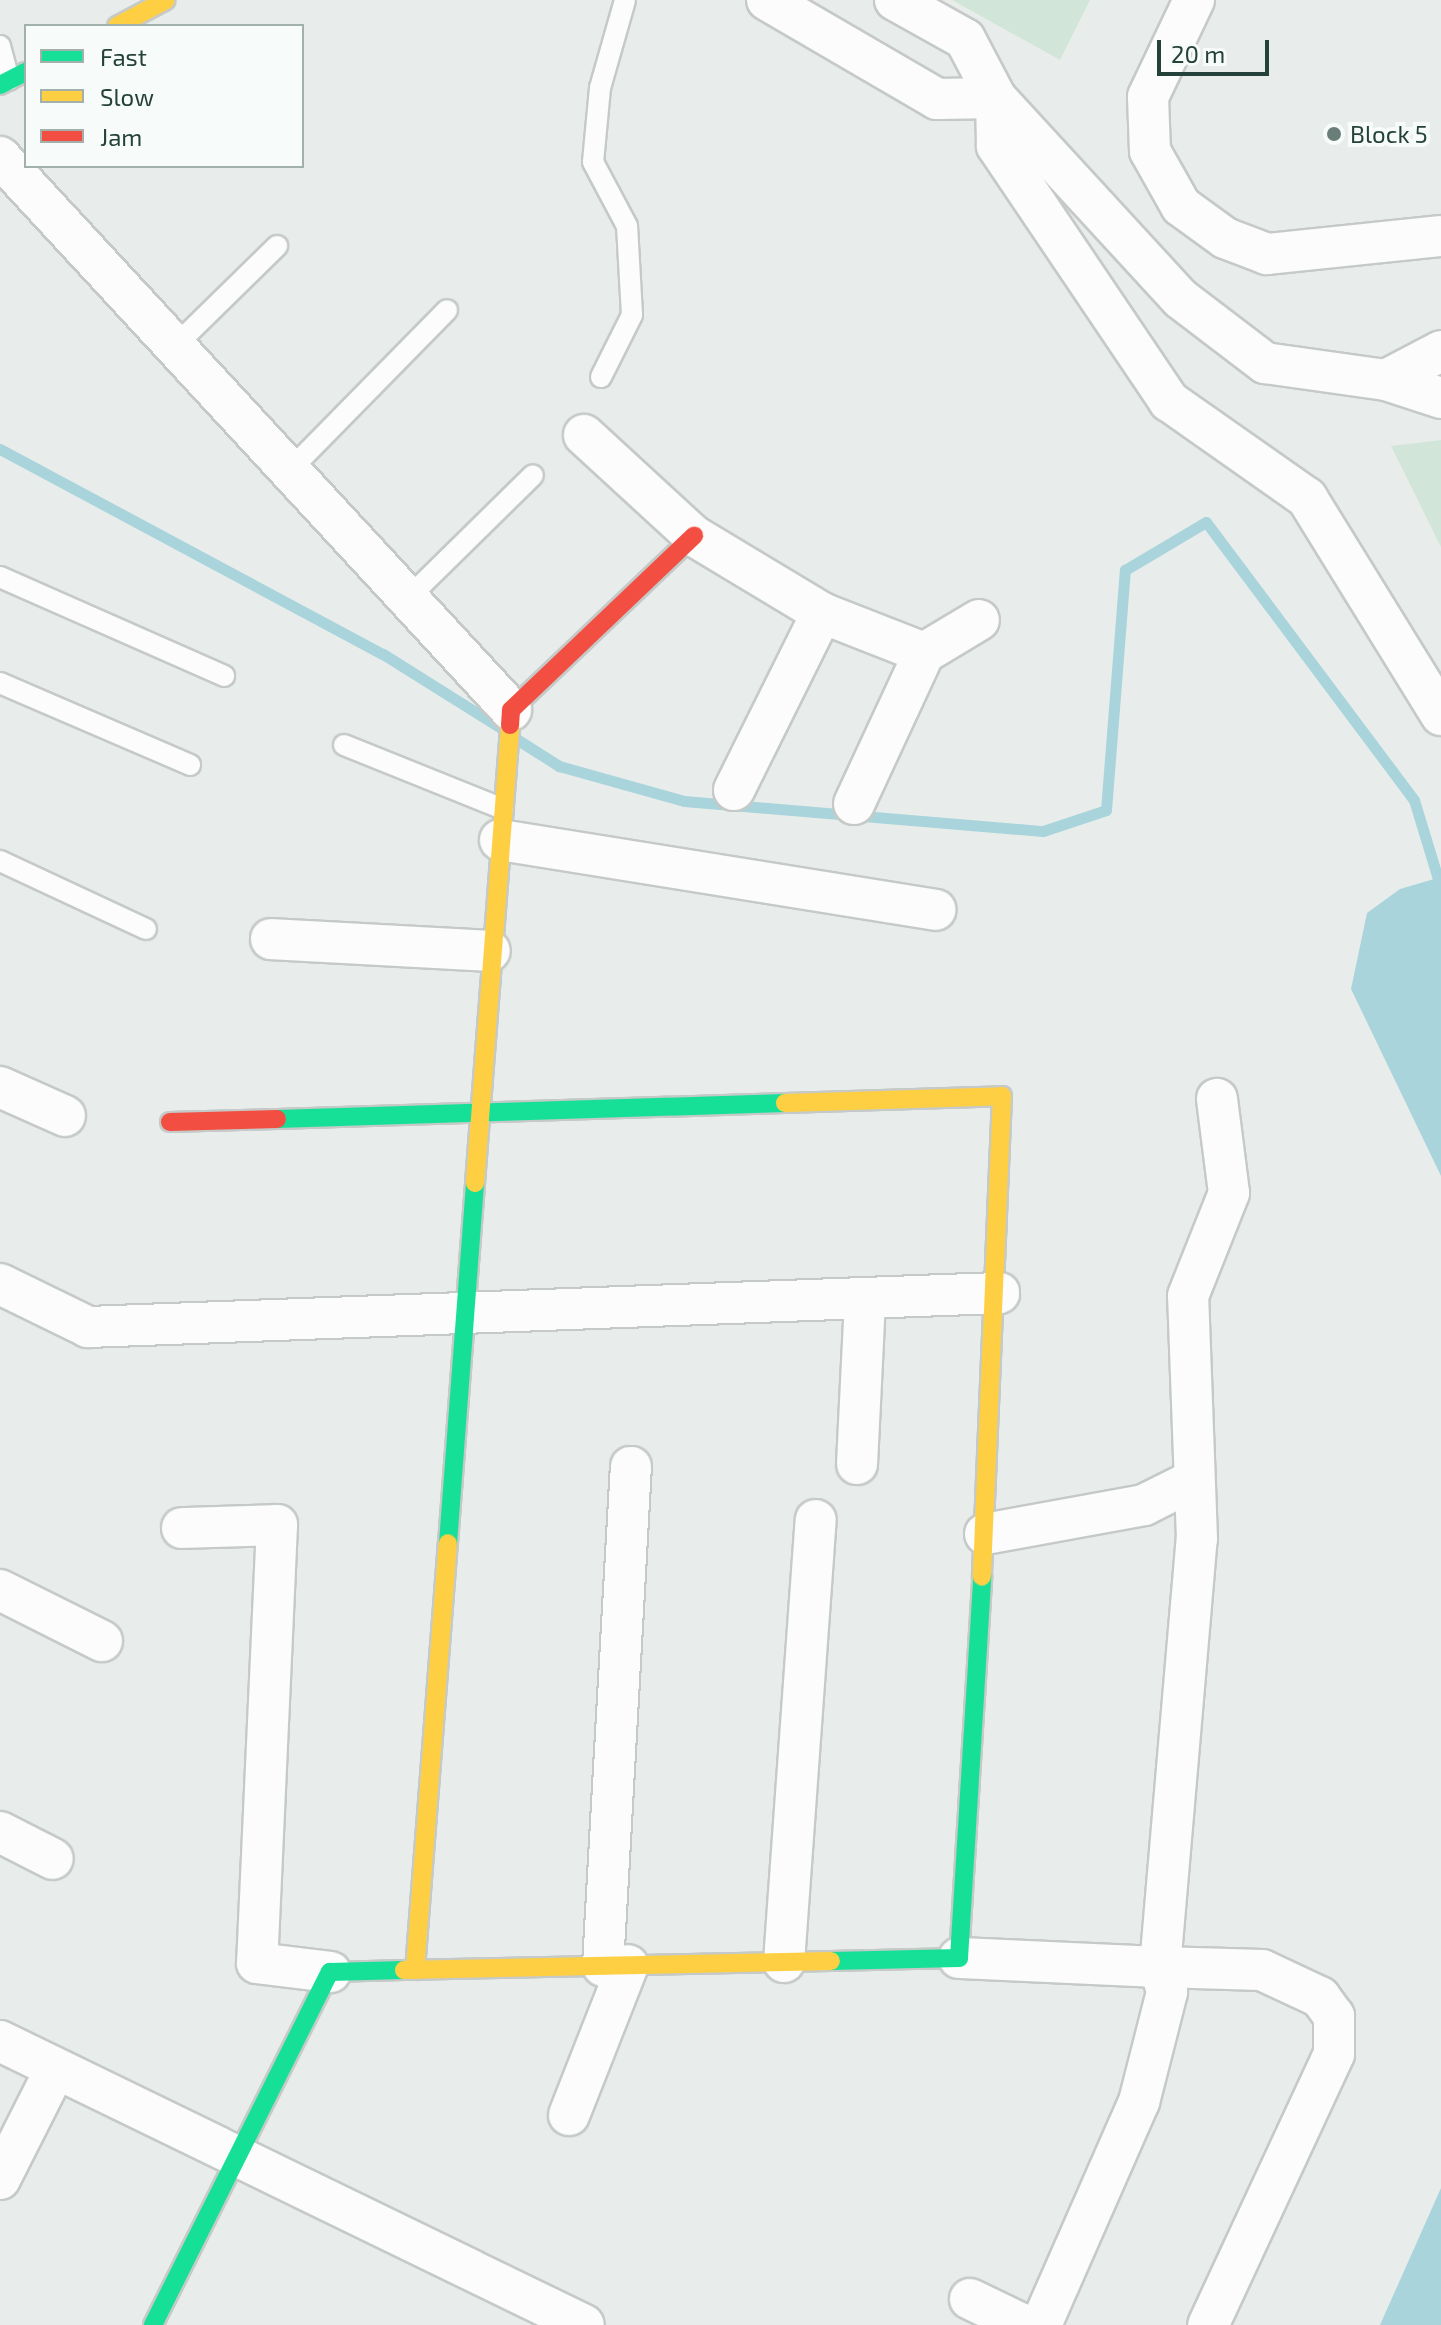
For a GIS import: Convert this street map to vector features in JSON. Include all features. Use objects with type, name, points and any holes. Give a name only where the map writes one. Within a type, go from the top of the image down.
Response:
[{"type":"street","points":[[767,0],[937,99],[996,98]]},
{"type":"street","points":[[895,0],[965,39],[996,98],[1181,299],[1265,363],[1386,380],[1441,398]]},
{"type":"street","points":[[1194,0],[1148,97],[1150,151],[1181,206],[1225,238],[1267,254],[1441,236]]},
{"type":"street","points":[[121,24],[164,1]]},
{"type":"street","points":[[996,98],[997,146],[1169,401],[1307,498],[1441,715]]},
{"type":"street","points":[[0,157],[511,712]]},
{"type":"street","points":[[1386,380],[1441,351]]},
{"type":"street","points":[[584,435],[694,536],[822,613],[924,653]]},
{"type":"street","points":[[415,1970],[470,1313],[490,951],[511,712],[694,536]]},
{"type":"street","points":[[734,790],[822,613]]},
{"type":"street","points":[[854,804],[924,653],[979,620]]},
{"type":"street","points":[[501,825],[935,910]]},
{"type":"street","points":[[271,939],[490,951]]},
{"type":"street","points":[[0,1087],[65,1116]]},
{"type":"street","points":[[170,1122],[1002,1096],[999,1293],[959,1958]]},
{"type":"street","points":[[1041,2325],[1139,2102],[1167,1992],[1160,1967],[1197,1539],[1188,1296],[1229,1193],[1217,1099]]},
{"type":"street","points":[[0,1284],[88,1327],[999,1293]]},
{"type":"street","points":[[857,1464],[865,1298]]},
{"type":"street","points":[[569,2115],[616,1966],[631,1467]]},
{"type":"street","points":[[985,1534],[1144,1505],[1194,1480]]},
{"type":"street","points":[[784,1962],[816,1520]]},
{"type":"street","points":[[182,1528],[277,1525],[257,1963],[330,1972],[959,1958],[1262,1970],[1320,1997],[1334,2016],[1334,2054],[1208,2325]]},
{"type":"street","points":[[0,1590],[102,1641]]},
{"type":"street","points":[[0,1832],[53,1859]]},
{"type":"street","points":[[153,2325],[231,2159],[330,1972]]},
{"type":"street","points":[[0,2041],[231,2159],[584,2325]]},
{"type":"street","points":[[0,2179],[55,2070]]},
{"type":"street","points":[[970,2299],[1024,2325]]},
{"type":"lane","points":[[601,377],[632,315],[627,226],[593,162],[600,88],[625,0]]},
{"type":"lane","points":[[0,46],[12,79]]},
{"type":"lane","points":[[175,346],[277,246]]},
{"type":"lane","points":[[290,470],[447,310]]},
{"type":"lane","points":[[408,598],[533,475]]},
{"type":"lane","points":[[0,577],[224,676]]},
{"type":"lane","points":[[0,683],[190,765]]},
{"type":"lane","points":[[344,745],[501,825]]},
{"type":"lane","points":[[0,861],[146,929]]},
{"type":"green space","points":[[952,0],[1090,0],[1060,60]]},
{"type":"green space","points":[[1441,440],[1441,547],[1391,446]]},
{"type":"water","points":[[1441,877],[1441,1176],[1351,989],[1367,913],[1400,889]]},
{"type":"water","points":[[1441,2188],[1441,2325],[1380,2325]]},
{"type":"waterway","points":[[0,449],[383,654],[501,728]]},
{"type":"waterway","points":[[518,740],[559,766],[684,801],[1043,831],[1106,810],[1125,570],[1206,522],[1414,800],[1441,889]]},
{"type":"traffic: fast","points":[[0,85],[24,73]]},
{"type":"traffic: fast","points":[[277,1119],[785,1103]]},
{"type":"traffic: fast","points":[[448,1543],[475,1183]]},
{"type":"traffic: fast","points":[[831,1961],[959,1958],[982,1577]]},
{"type":"traffic: fast","points":[[153,2325],[330,1972],[404,1970]]},
{"type":"traffic: slow","points":[[121,24],[166,0]]},
{"type":"traffic: slow","points":[[475,1183],[510,725]]},
{"type":"traffic: slow","points":[[785,1103],[1002,1096],[982,1577]]},
{"type":"traffic: slow","points":[[415,1970],[448,1543]]},
{"type":"traffic: slow","points":[[404,1970],[831,1961]]},
{"type":"traffic: jam","points":[[510,725],[511,710],[694,536]]},
{"type":"traffic: jam","points":[[170,1122],[277,1119]]},
{"type":"place","name":"Block 5","points":[[1334,134]]}]
